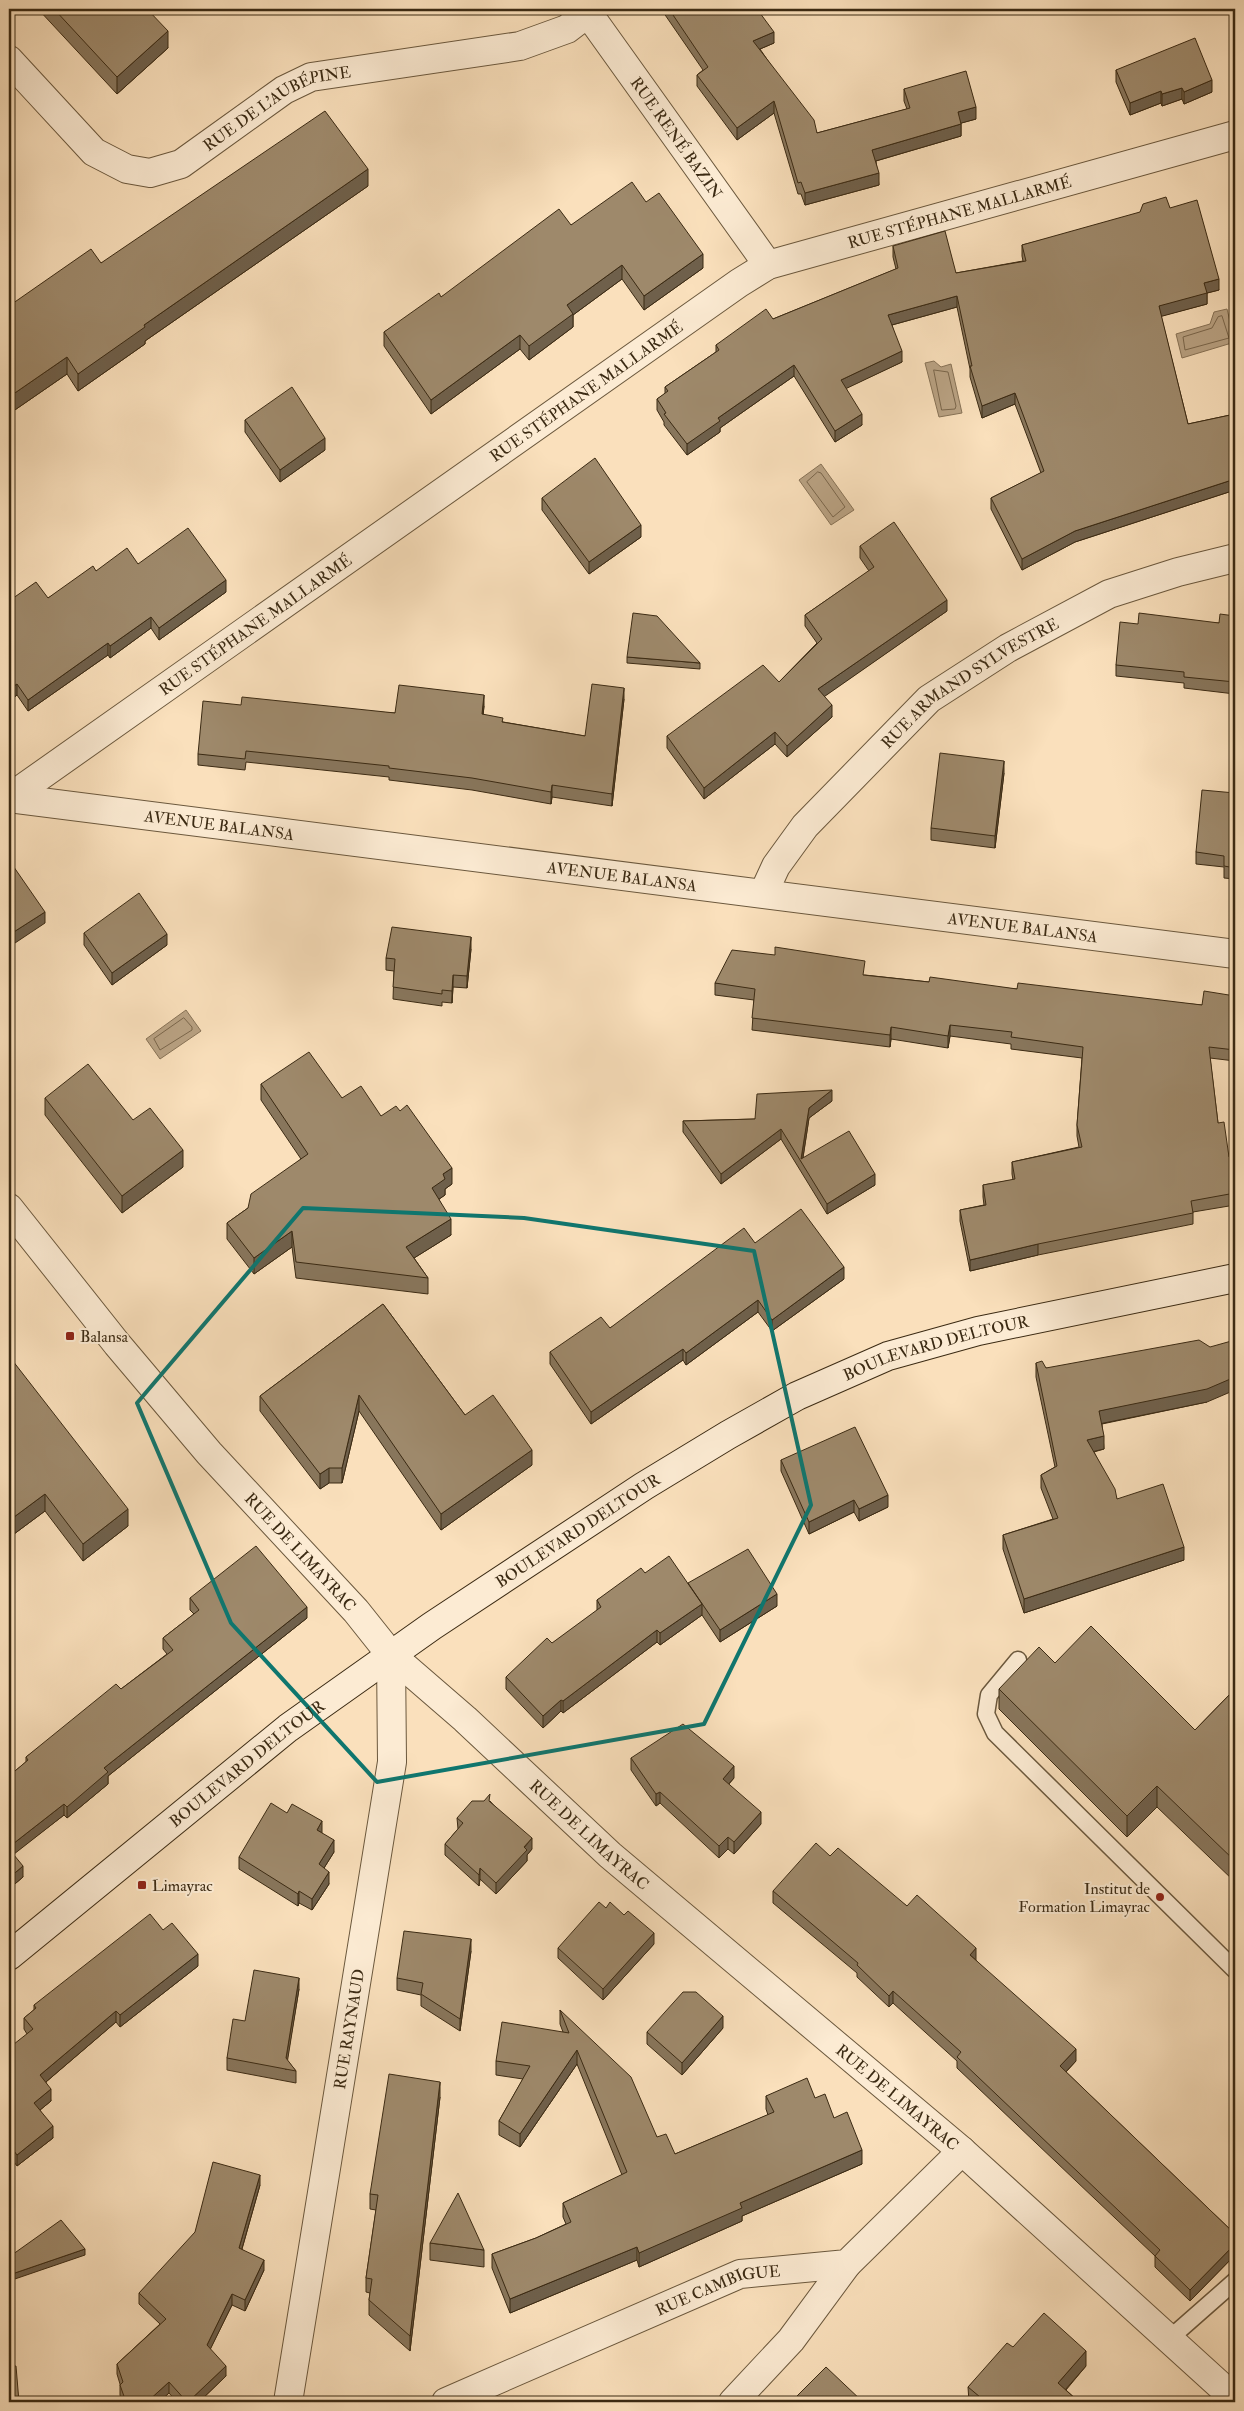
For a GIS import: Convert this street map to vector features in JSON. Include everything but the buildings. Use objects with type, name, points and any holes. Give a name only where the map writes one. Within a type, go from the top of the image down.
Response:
[{"type":"street","name":"RUE DE L'AUBÉPINE","points":[[9,60],[94,152],[127,170],[150,173],[181,164],[284,90],[311,77],[520,46],[567,29],[586,11]]},
{"type":"street","name":"RUE RENÉ BAZIN","points":[[586,11],[768,265]]},
{"type":"street","name":"RUE STÉPHANE MALLARMÉ","points":[[9,798],[723,294],[768,265],[1235,135]]},
{"type":"street","name":"RUE ARMAND SYLVESTRE","points":[[764,892],[776,866],[805,826],[929,699],[1008,648],[1109,594],[1178,572],[1235,558]]},
{"type":"street","name":"AVENUE BALANSA","points":[[9,798],[764,892],[1235,954]]},
{"type":"street","name":"RUE DE LIMAYRAC","points":[[9,1208],[186,1426],[356,1611],[391,1655],[465,1719],[610,1855],[962,2151],[1235,2399]]},
{"type":"street","name":"BOULEVARD DELTOUR","points":[[9,1956],[288,1728],[391,1655],[644,1486],[728,1434],[806,1392],[888,1356],[978,1331],[1235,1278]]},
{"type":"street","name":"RUE RAYNAUD","points":[[288,2402],[392,1762],[391,1655]]},
{"type":"street","points":[[733,2402],[791,2340],[847,2264],[962,2151]]},
{"type":"street","name":"RUE CAMBIGUE","points":[[446,2402],[740,2274],[847,2264]]},
{"type":"lane","points":[[1018,1660],[989,1695],[986,1714],[995,1733],[1235,1970]]},
{"type":"lane","points":[[1168,2340],[1235,2281]]},
{"type":"highlighted area","points":[[303,1208],[524,1218],[754,1251],[811,1505],[704,1724],[377,1782],[231,1623],[137,1403]]},
{"type":"water","points":[[1227,309],[1235,342],[1182,358],[1176,334],[1210,324],[1214,312]]},
{"type":"water","points":[[934,361],[941,367],[951,364],[962,413],[939,417],[925,363]]},
{"type":"water","points":[[821,464],[854,510],[831,525],[799,480]]},
{"type":"water","points":[[186,1010],[201,1031],[160,1059],[146,1039]]},
{"type":"place","name":"Balansa","points":[[70,1336]]},
{"type":"place","name":"Limayrac","points":[[142,1885]]},
{"type":"place","name":"Institut de Formation Limayrac","points":[[1160,1897]]}]
